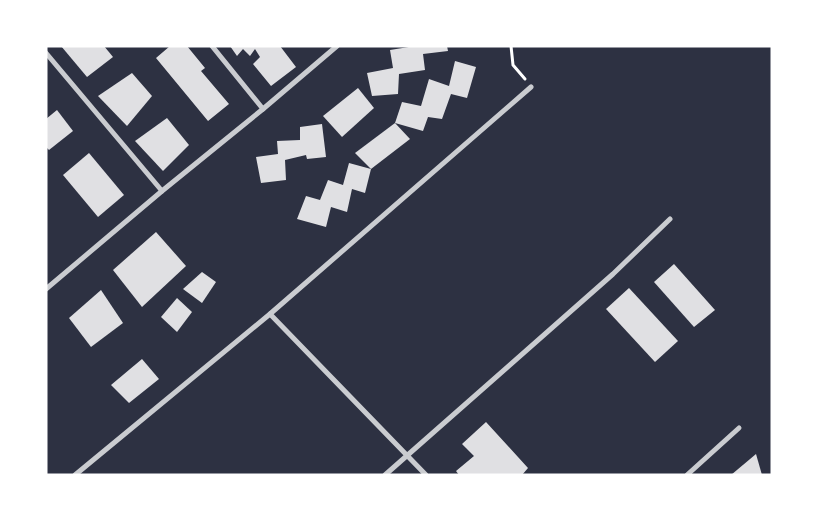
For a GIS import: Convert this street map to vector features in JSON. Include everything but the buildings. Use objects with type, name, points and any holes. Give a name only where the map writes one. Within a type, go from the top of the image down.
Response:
[{"type":"street","points":[[212,46],[263,109]]},
{"type":"street","points":[[46,288],[337,46]]},
{"type":"street","points":[[46,54],[162,191]]},
{"type":"street","points":[[76,475],[270,314],[531,87]]},
{"type":"street","points":[[385,475],[613,274],[670,219]]},
{"type":"street","points":[[270,314],[426,475]]},
{"type":"street","points":[[687,475],[738,428]]},
{"type":"path","points":[[511,46],[513,65],[531,87]]}]
